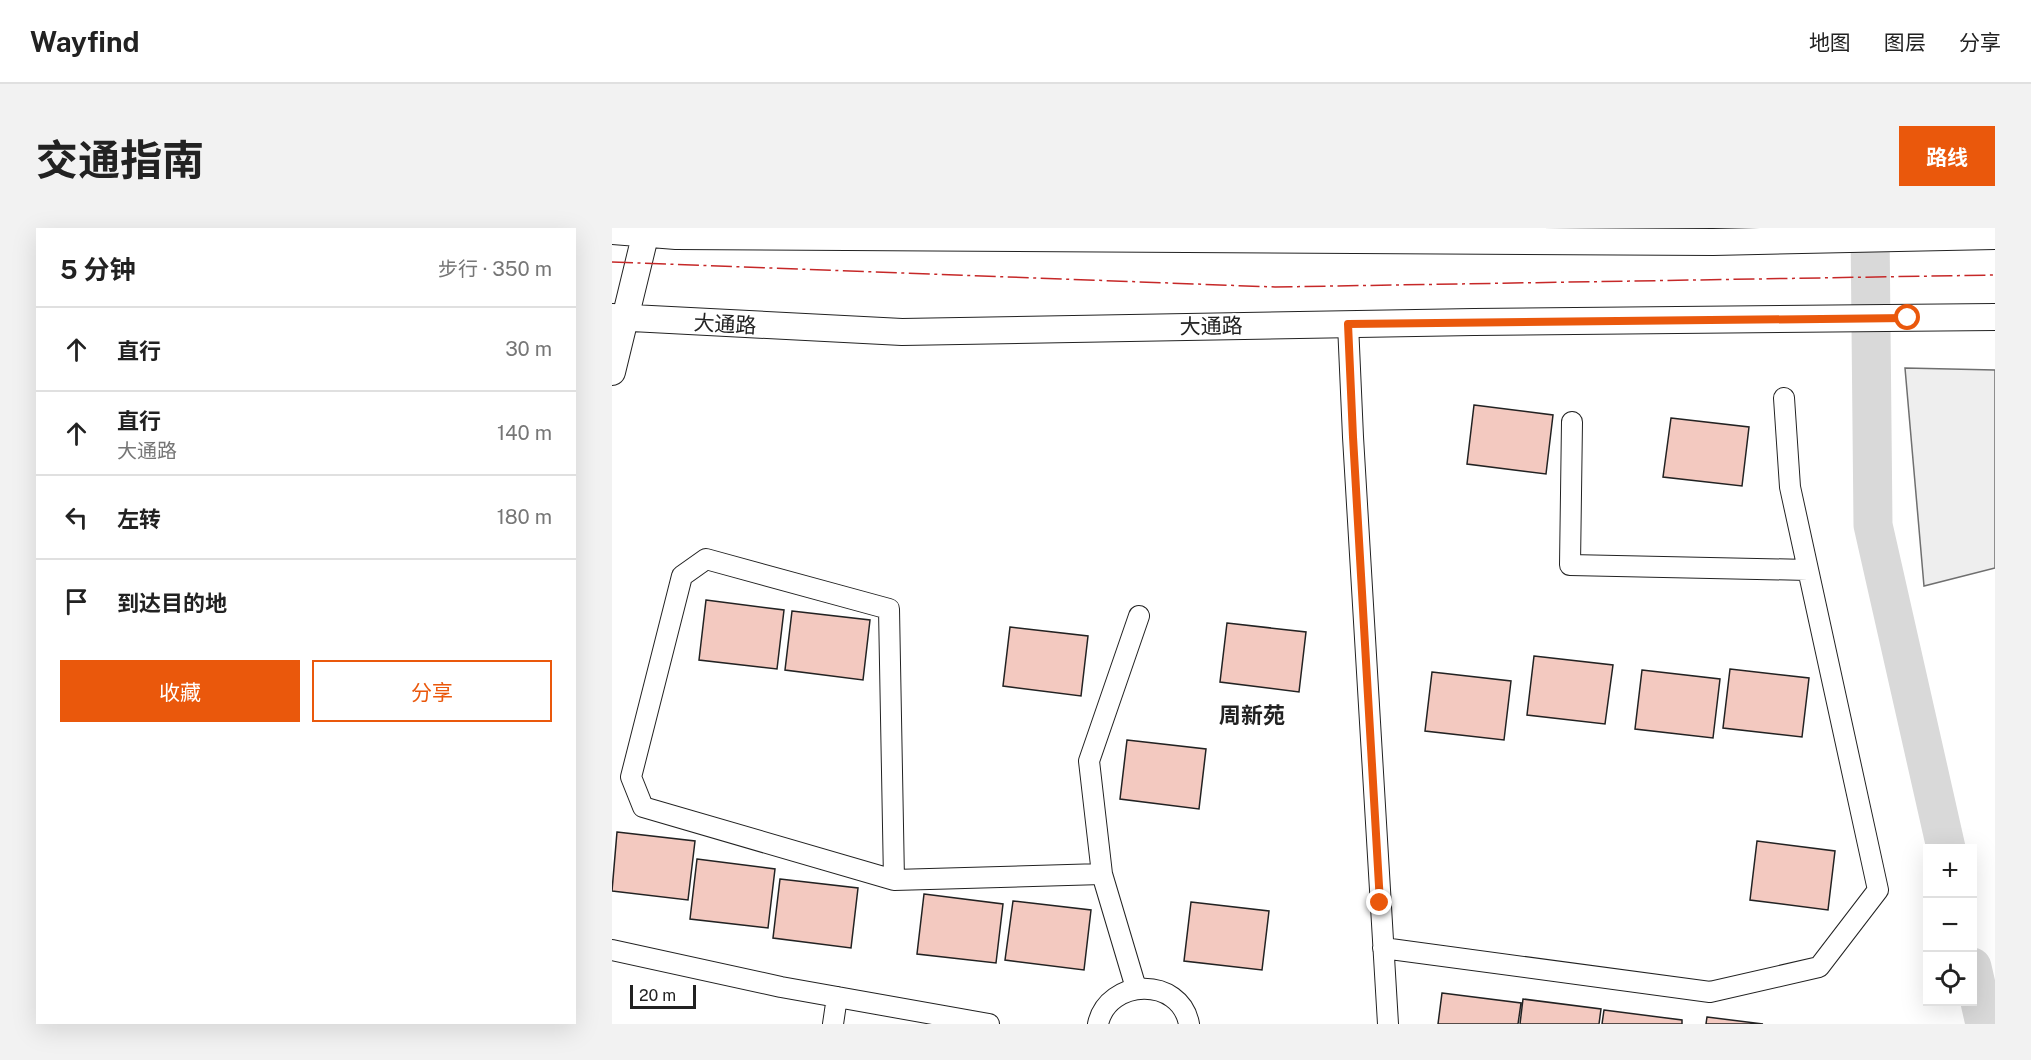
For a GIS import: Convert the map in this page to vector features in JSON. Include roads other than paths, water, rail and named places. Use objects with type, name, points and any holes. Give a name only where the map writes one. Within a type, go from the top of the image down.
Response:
[{"type":"street","points":[[612,231],[1341,234],[1701,242],[1800,236],[1904,238],[1995,236]]},
{"type":"street","points":[[612,372],[619,318],[646,231]]},
{"type":"street","name":"大通路","points":[[619,318],[902,332],[1348,324],[1995,317]]},
{"type":"street","points":[[1348,324],[1388,1024]]},
{"type":"street","points":[[1383,948],[1710,992],[1819,967],[1878,890],[1790,487],[1784,398]]},
{"type":"street","points":[[1572,422],[1570,565],[1808,570]]},
{"type":"street","points":[[894,879],[889,609],[706,559],[682,576],[631,777],[643,807],[894,879],[1102,874]]},
{"type":"street","points":[[1136,988],[1102,874],[1089,761],[1140,616]]},
{"type":"street","points":[[612,950],[837,997],[989,1024]]},
{"type":"street","points":[[1098,1024],[1108,1004],[1120,994],[1136,988],[1152,988],[1167,994],[1180,1004],[1190,1024]]},
{"type":"street","points":[[833,1024],[837,997]]},
{"type":"waterway","points":[[1870,228],[1873,525],[1945,844]]},
{"type":"waterway","points":[[1977,989],[1985,1024]]},
{"type":"district","name":"周新苑","points":[[1252,715]]}]
